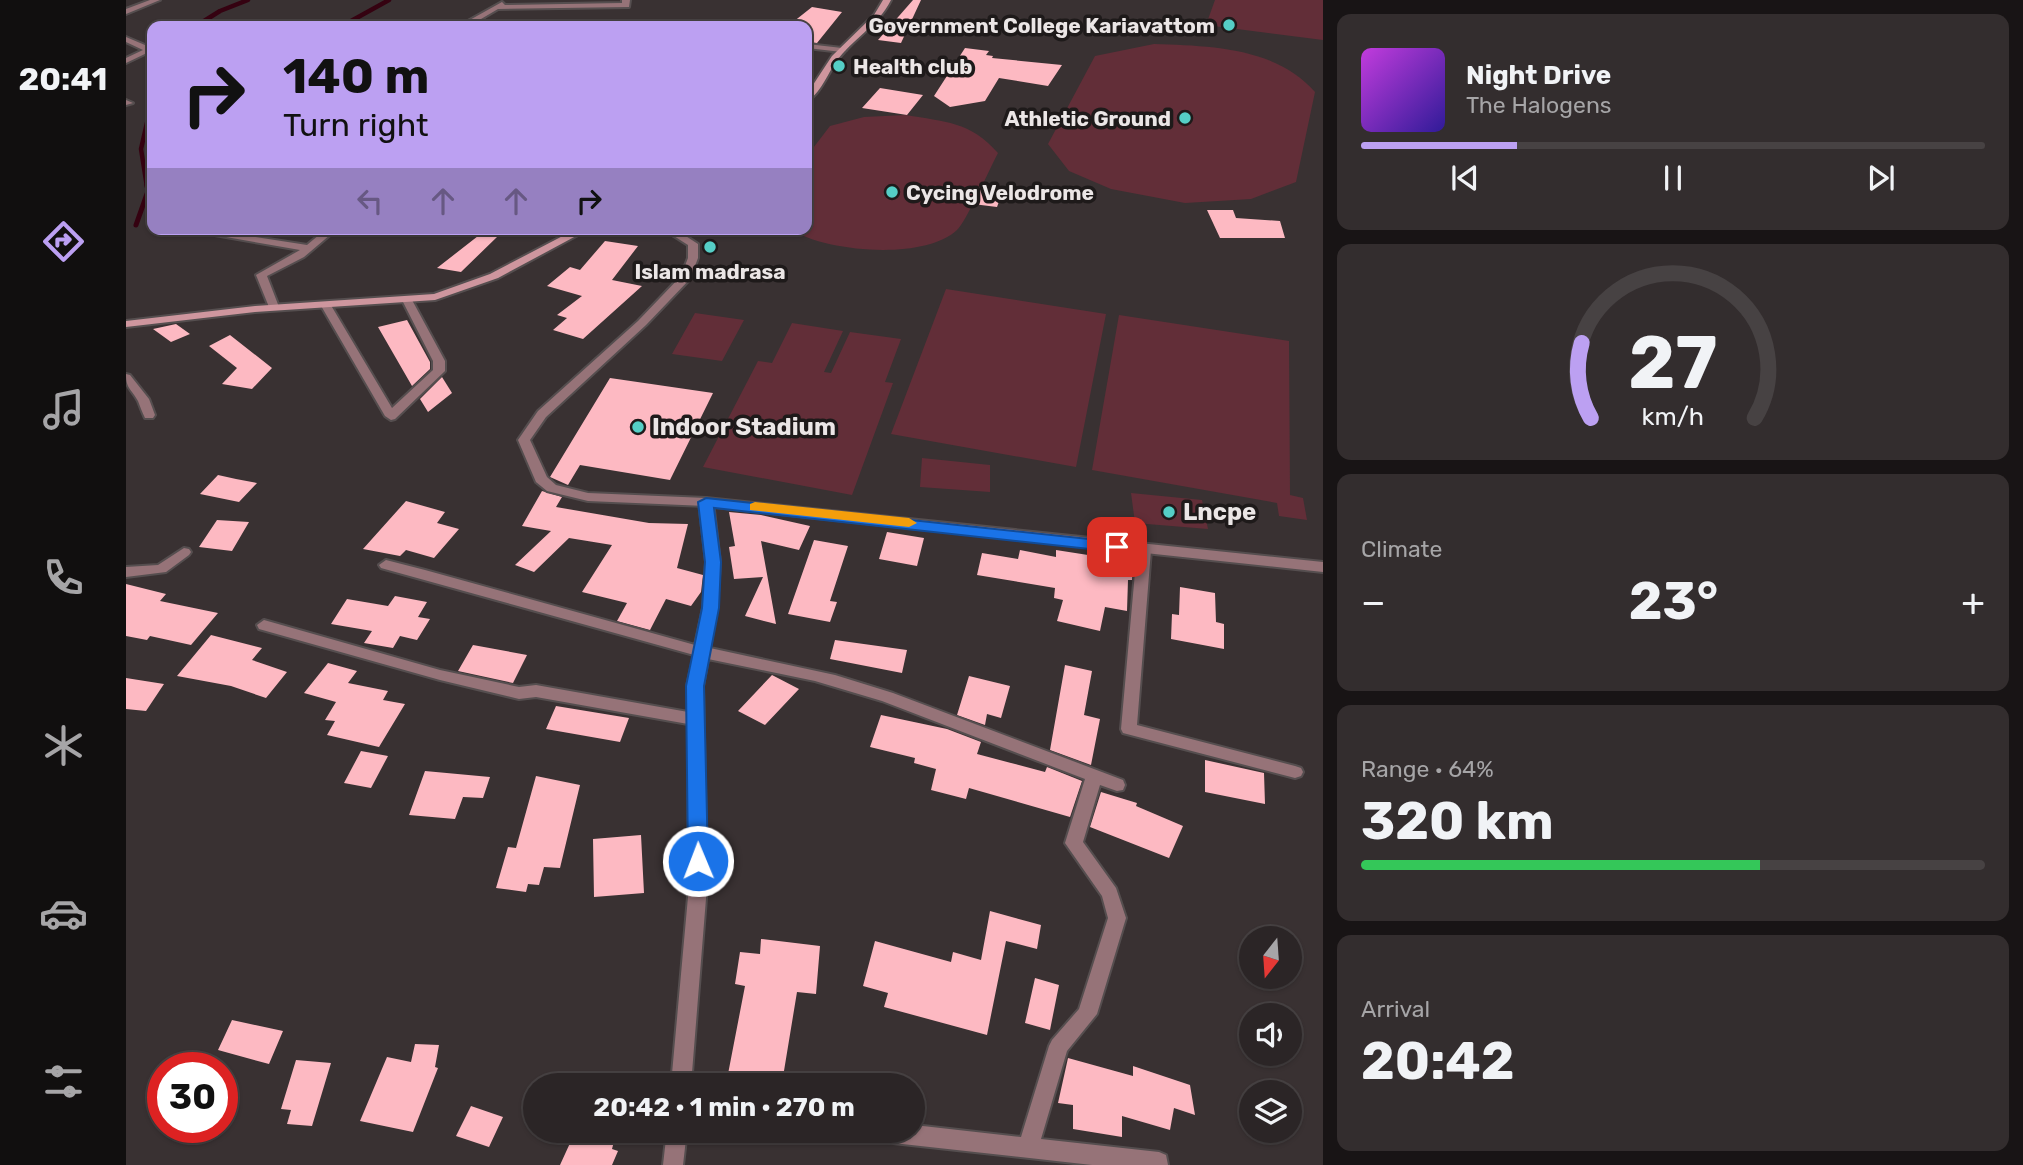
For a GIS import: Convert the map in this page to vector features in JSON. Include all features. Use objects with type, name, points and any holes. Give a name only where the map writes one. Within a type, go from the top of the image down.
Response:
[{"type":"main road","points":[[812,91],[842,51],[882,12],[887,0]]},
{"type":"main road","points":[[126,324],[274,307],[407,300],[461,290],[572,235]]},
{"type":"street","points":[[126,12],[156,0]]},
{"type":"street","points":[[475,20],[509,0]]},
{"type":"street","points":[[496,8],[626,5],[626,0]]},
{"type":"street","points":[[126,39],[147,49]]},
{"type":"street","points":[[812,47],[842,51]]},
{"type":"street","points":[[126,61],[147,51]]},
{"type":"street","points":[[233,235],[309,248]]},
{"type":"street","points":[[274,307],[261,275],[309,248],[325,235]]},
{"type":"street","points":[[678,235],[693,244],[693,258],[686,276],[642,323],[542,414],[524,440],[541,478],[552,488],[588,497],[706,502],[1323,567]]},
{"type":"street","points":[[325,304],[391,416],[439,372],[439,361],[407,300]]},
{"type":"street","points":[[126,377],[143,399],[149,415]]},
{"type":"street","points":[[682,1073],[698,886],[695,686],[704,652],[713,562],[706,502]]},
{"type":"street","points":[[1144,550],[1129,729],[1295,772]]},
{"type":"street","points":[[126,572],[160,569],[184,552]]},
{"type":"street","points":[[386,565],[478,587],[584,621],[852,686],[949,718],[1117,785]]},
{"type":"street","points":[[264,625],[440,675],[519,693],[536,691],[695,719]]},
{"type":"street","points":[[1028,1146],[1059,1046],[1087,1014],[1117,918],[1110,894],[1074,843],[1094,776]]},
{"type":"street","points":[[925,1136],[1159,1162]]},
{"type":"street","points":[[673,1165],[676,1143]]},
{"type":"shaded area","points":[[1215,0],[1323,0],[1323,40],[1206,25]]},
{"type":"shaded area","name":"Athletic Ground","points":[[1154,44],[1219,48],[1262,58],[1299,77],[1315,92],[1296,182],[1251,199],[1185,203],[1111,189],[1069,171],[1048,144],[1095,56]]},
{"type":"shaded area","name":"Cycing Velodrome","points":[[906,115],[945,122],[967,129],[988,142],[998,153],[957,230],[942,240],[922,246],[874,250],[826,243],[802,235],[812,235],[812,149],[830,126],[864,117]]},
{"type":"shaded area","points":[[946,289],[1106,314],[1076,467],[891,434]]},
{"type":"shaded area","points":[[695,313],[744,320],[722,361],[672,354]]},
{"type":"shaded area","points":[[1119,315],[1289,341],[1290,495],[1303,498],[1307,520],[1279,516],[1277,503],[1092,470]]},
{"type":"shaded area","points":[[792,323],[843,331],[824,372],[831,373],[850,332],[901,339],[885,382],[893,383],[852,495],[703,467],[758,361],[772,363]]},
{"type":"shaded area","points":[[922,458],[990,465],[990,492],[920,487]]},
{"type":"shaded area","name":"Lncpe","points":[[1131,493],[1202,500],[1208,529],[1135,523]]},
{"type":"building","points":[[913,0],[921,0],[901,43],[878,40]]},
{"type":"building","points":[[812,7],[842,12],[817,43],[812,42],[812,21],[794,21]]},
{"type":"building","points":[[965,48],[989,51],[986,55],[993,56],[992,58],[1062,65],[1048,86],[999,78],[985,101],[950,107],[934,96]]},
{"type":"building","points":[[880,88],[923,95],[907,115],[862,108]]},
{"type":"building","points":[[981,184],[1004,188],[997,207],[973,204]]},
{"type":"building","points":[[1207,210],[1233,210],[1236,218],[1280,221],[1285,238],[1220,238]]},
{"type":"building","points":[[479,235],[497,237],[461,272],[437,268]]},
{"type":"building","points":[[605,241],[638,246],[612,280],[642,286],[583,339],[553,330],[567,318],[557,315],[582,296],[547,286],[570,267],[580,270]]},
{"type":"building","points":[[407,320],[430,362],[430,369],[412,386],[378,327]]},
{"type":"building","points":[[176,324],[190,334],[171,342],[153,329]]},
{"type":"building","points":[[230,335],[272,368],[252,389],[222,384],[237,368],[209,346]]},
{"type":"building","points":[[442,377],[452,393],[428,412],[420,399]]},
{"type":"building","name":"Indoor Stadium","points":[[610,378],[713,393],[670,480],[580,465],[568,485],[550,477]]},
{"type":"building","points":[[218,475],[257,483],[239,502],[200,494]]},
{"type":"building","points":[[542,491],[562,497],[556,507],[649,523],[688,524],[677,568],[703,575],[701,592],[691,606],[666,599],[650,630],[617,621],[627,603],[582,592],[612,545],[569,538],[534,572],[515,565],[551,531],[522,526]]},
{"type":"building","points":[[406,501],[445,512],[437,523],[459,529],[434,558],[406,550],[400,556],[363,549]]},
{"type":"building","points":[[729,512],[761,515],[810,526],[799,550],[761,541],[776,624],[745,616],[763,577],[734,579],[729,547],[735,546]]},
{"type":"building","points":[[217,520],[249,522],[232,551],[199,547]]},
{"type":"building","points":[[887,532],[924,538],[917,566],[879,559]]},
{"type":"building","points":[[814,540],[848,546],[830,601],[837,602],[830,622],[788,614]]},
{"type":"building","points":[[1020,550],[1056,557],[1056,550],[1088,555],[1088,551],[1134,559],[1132,580],[1128,580],[1127,611],[1105,607],[1100,631],[1057,621],[1063,600],[1054,598],[1055,588],[977,575],[982,553],[1018,559]]},
{"type":"building","points":[[126,584],[166,594],[160,601],[218,613],[191,645],[150,636],[147,640],[126,636]]},
{"type":"building","points":[[1180,587],[1215,593],[1216,622],[1224,624],[1224,649],[1171,639],[1172,614],[1179,615]]},
{"type":"building","points":[[395,596],[427,602],[418,617],[430,619],[417,640],[400,636],[393,648],[364,643],[372,631],[331,624],[347,599],[388,606]]},
{"type":"building","points":[[211,635],[262,648],[252,660],[287,672],[266,698],[231,686],[177,676]]},
{"type":"building","points":[[835,640],[907,650],[902,673],[830,659]]},
{"type":"building","points":[[473,645],[527,655],[513,683],[458,671]]},
{"type":"building","points":[[328,663],[357,671],[348,683],[388,691],[383,700],[405,704],[379,747],[327,735],[335,721],[325,720],[336,702],[304,693]]},
{"type":"building","points":[[1065,665],[1092,671],[1084,715],[1100,719],[1091,765],[1050,750]]},
{"type":"building","points":[[772,675],[799,689],[765,725],[738,711]]},
{"type":"building","points":[[969,676],[1010,686],[1001,718],[987,714],[985,725],[957,715]]},
{"type":"building","points":[[126,678],[164,684],[146,711],[126,709]]},
{"type":"building","points":[[556,706],[629,718],[620,742],[546,729]]},
{"type":"building","points":[[881,715],[947,729],[981,742],[977,754],[1045,772],[1047,767],[1082,781],[1070,817],[969,788],[966,799],[931,790],[936,769],[914,763],[915,758],[870,747]]},
{"type":"building","points":[[361,751],[388,756],[371,788],[344,783]]},
{"type":"building","points":[[1205,760],[1264,773],[1265,804],[1205,792]]},
{"type":"building","points":[[425,771],[490,777],[483,798],[463,797],[455,819],[409,815]]},
{"type":"building","points":[[536,776],[580,785],[560,868],[544,867],[539,885],[528,884],[526,892],[496,888],[508,847],[516,848]]},
{"type":"building","points":[[1101,792],[1137,803],[1136,806],[1183,826],[1169,858],[1090,827]]},
{"type":"building","points":[[641,835],[644,893],[594,897],[593,839]]},
{"type":"building","points":[[990,911],[1041,925],[1037,949],[1006,941],[987,1035],[884,1007],[888,993],[863,986],[875,941],[951,962],[953,952],[981,960]]},
{"type":"building","points":[[761,939],[820,946],[816,994],[797,992],[784,1073],[728,1073],[745,986],[735,984],[740,952],[760,954]]},
{"type":"building","points":[[1035,978],[1059,985],[1050,1030],[1025,1023]]},
{"type":"building","points":[[232,1020],[283,1031],[269,1064],[238,1055],[238,1052],[218,1050]]},
{"type":"building","points":[[415,1044],[439,1045],[435,1067],[438,1068],[413,1132],[360,1121],[387,1057],[411,1062]]},
{"type":"building","points":[[1068,1058],[1133,1076],[1133,1066],[1190,1085],[1195,1115],[1174,1108],[1170,1130],[1122,1116],[1122,1137],[1073,1129],[1073,1105],[1058,1103]]},
{"type":"building","points":[[296,1060],[331,1063],[312,1126],[287,1124],[291,1110],[281,1109]]},
{"type":"building","points":[[471,1106],[503,1117],[489,1147],[456,1136]]},
{"type":"building","points":[[570,1143],[614,1143],[612,1149],[618,1151],[612,1165],[560,1165]]},
{"type":"waterway","points":[[204,21],[220,11],[248,0]]},
{"type":"waterway","points":[[351,21],[389,0]]},
{"type":"waterway","points":[[147,123],[141,149],[147,187]]},
{"type":"waterway","points":[[136,225],[147,194]]},
{"type":"slow traffic","points":[[755,507],[909,523]]},
{"type":"place","name":"Government College Kariavattom","points":[[1229,25]]},
{"type":"place","name":"Health club","points":[[839,66]]},
{"type":"place","name":"Athletic Ground","points":[[1185,118]]},
{"type":"place","name":"Cycing Velodrome","points":[[892,192]]},
{"type":"place","name":"Islam madrasa","points":[[710,247]]},
{"type":"place","name":"Indoor Stadium","points":[[638,427]]},
{"type":"place","name":"Lncpe","points":[[1169,512]]},
{"type":"route","points":[[698,861],[695,686],[704,652],[713,562],[706,502],[1117,547]]}]
